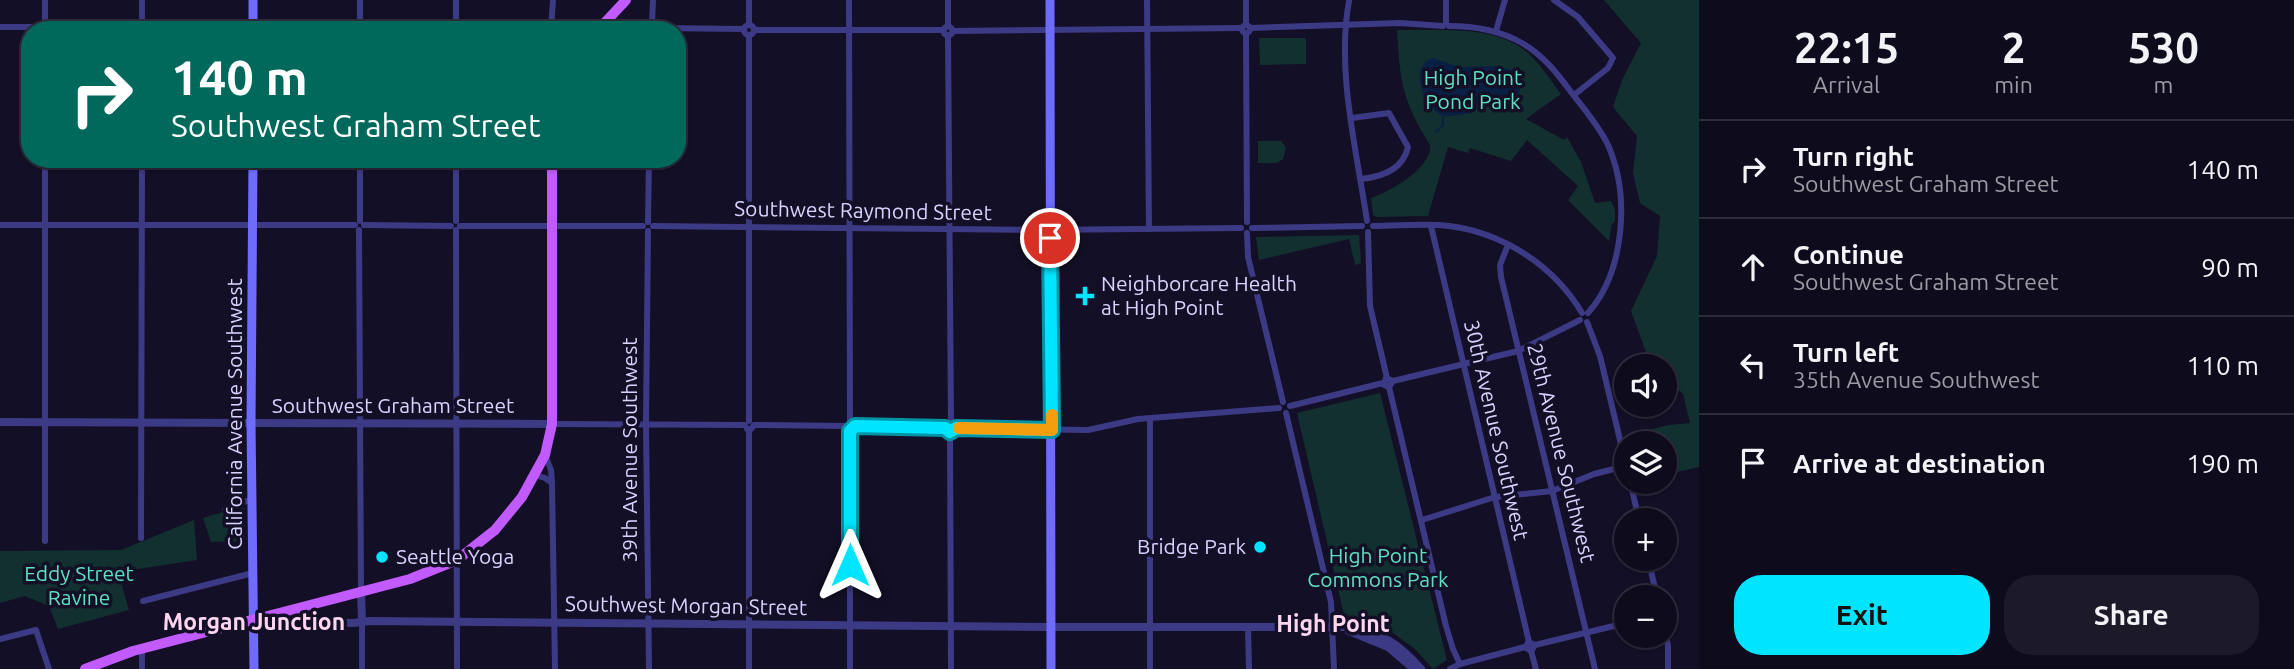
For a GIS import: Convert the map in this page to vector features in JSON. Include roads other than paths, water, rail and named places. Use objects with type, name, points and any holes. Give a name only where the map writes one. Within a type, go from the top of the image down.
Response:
[{"type":"main road","points":[[253,0],[253,21]]},
{"type":"main road","points":[[605,21],[625,0]]},
{"type":"main road","points":[[1050,0],[1051,669]]},
{"type":"main road","name":"California Avenue Southwest","points":[[253,168],[251,424],[254,669]]},
{"type":"main road","points":[[85,669],[109,658],[410,579],[457,560],[495,530],[522,497],[535,475],[545,455],[552,424],[552,168]]},
{"type":"street","points":[[45,21],[46,0]]},
{"type":"street","points":[[142,0],[142,21]]},
{"type":"street","points":[[360,0],[360,21]]},
{"type":"street","points":[[456,0],[456,21]]},
{"type":"street","points":[[552,21],[553,0]]},
{"type":"street","points":[[652,21],[653,0]]},
{"type":"street","points":[[749,669],[750,0]]},
{"type":"street","points":[[849,0],[850,669]]},
{"type":"street","points":[[948,0],[951,669]]},
{"type":"street","points":[[1147,0],[1149,229]]},
{"type":"street","points":[[1246,0],[1248,257],[1281,412],[1286,413]]},
{"type":"street","points":[[1446,0],[1446,25]]},
{"type":"street","points":[[1496,32],[1505,0]]},
{"type":"street","points":[[1554,0],[1578,17],[1613,58],[1608,68],[1574,95]]},
{"type":"street","points":[[1349,1],[1347,82],[1368,226],[1370,306],[1446,626],[1452,649],[1460,664]]},
{"type":"street","points":[[686,29],[1050,31],[1246,29],[1400,23],[1446,25],[1496,32],[1522,43],[1541,56],[1574,95],[1606,141],[1618,172],[1621,213],[1616,251],[1602,293],[1584,317],[1518,351],[1290,406]]},
{"type":"street","points":[[0,27],[21,27]]},
{"type":"street","points":[[1352,118],[1389,113],[1407,145],[1405,156],[1385,175],[1361,179]]},
{"type":"street","points":[[45,168],[45,541]]},
{"type":"street","points":[[141,538],[142,168]]},
{"type":"street","points":[[360,168],[362,669]]},
{"type":"street","points":[[456,168],[457,669]]},
{"type":"street","name":"39th Avenue Southwest","points":[[649,168],[646,424],[649,669]]},
{"type":"street","name":"Southwest Raymond Street","points":[[0,225],[552,225],[1050,230],[1450,226],[1472,231],[1520,250],[1550,273],[1572,297],[1584,317],[1600,356],[1618,431]]},
{"type":"street","name":"30th Avenue Southwest","points":[[1431,226],[1536,669]]},
{"type":"street","name":"29th Avenue Southwest","points":[[1508,245],[1502,257],[1501,277],[1595,669]]},
{"type":"street","points":[[1281,405],[1287,402],[1290,406]]},
{"type":"street","name":"Southwest Graham Street","points":[[0,422],[646,424],[1088,430],[1150,418],[1281,405]]},
{"type":"street","points":[[1286,413],[1290,411],[1290,406]]},
{"type":"street","points":[[1286,413],[1331,602],[1334,669]]},
{"type":"street","points":[[1150,418],[1150,669]]},
{"type":"street","points":[[545,455],[551,470],[552,484],[555,669]]},
{"type":"street","points":[[1422,520],[1495,498],[1552,491],[1614,469]]},
{"type":"street","points":[[535,475],[552,484]]},
{"type":"street","points":[[225,509],[252,500]]},
{"type":"street","points":[[143,601],[253,573]]},
{"type":"street","name":"Southwest Morgan Street","points":[[298,609],[305,620],[313,623],[457,621],[1051,627],[1332,626]]},
{"type":"street","points":[[1248,626],[1249,669]]},
{"type":"street","points":[[1332,626],[1379,641],[1396,651],[1414,669]]},
{"type":"street","points":[[1332,626],[1364,629],[1388,638],[1421,669]]},
{"type":"street","points":[[1450,669],[1460,664],[1614,626]]},
{"type":"street","points":[[0,639],[36,630],[49,669]]},
{"type":"street","points":[[1668,648],[1668,669]]},
{"type":"street","points":[[142,649],[142,669]]},
{"type":"water","points":[[1433,58],[1459,67],[1496,66],[1513,70],[1520,89],[1518,102],[1506,110],[1494,95],[1489,94],[1472,113],[1444,116],[1438,113],[1428,103],[1420,82],[1422,67]]},
{"type":"waterway","points":[[1436,132],[1443,125],[1443,116]]},
{"type":"place","name":"Neighborcare Health at High Point","points":[[1085,296]]},
{"type":"place","name":"Bridge Park","points":[[1260,547]]},
{"type":"place","name":"Seattle Yoga","points":[[382,557]]},
{"type":"district","name":"Morgan Junction","points":[[254,622]]},
{"type":"district","name":"High Point","points":[[1333,624]]},
{"type":"park label","name":"High Point Pond Park","points":[[1473,90]]},
{"type":"park label","name":"High Point Commons Park","points":[[1378,568]]},
{"type":"park label","name":"Eddy Street Ravine","points":[[79,586]]}]
